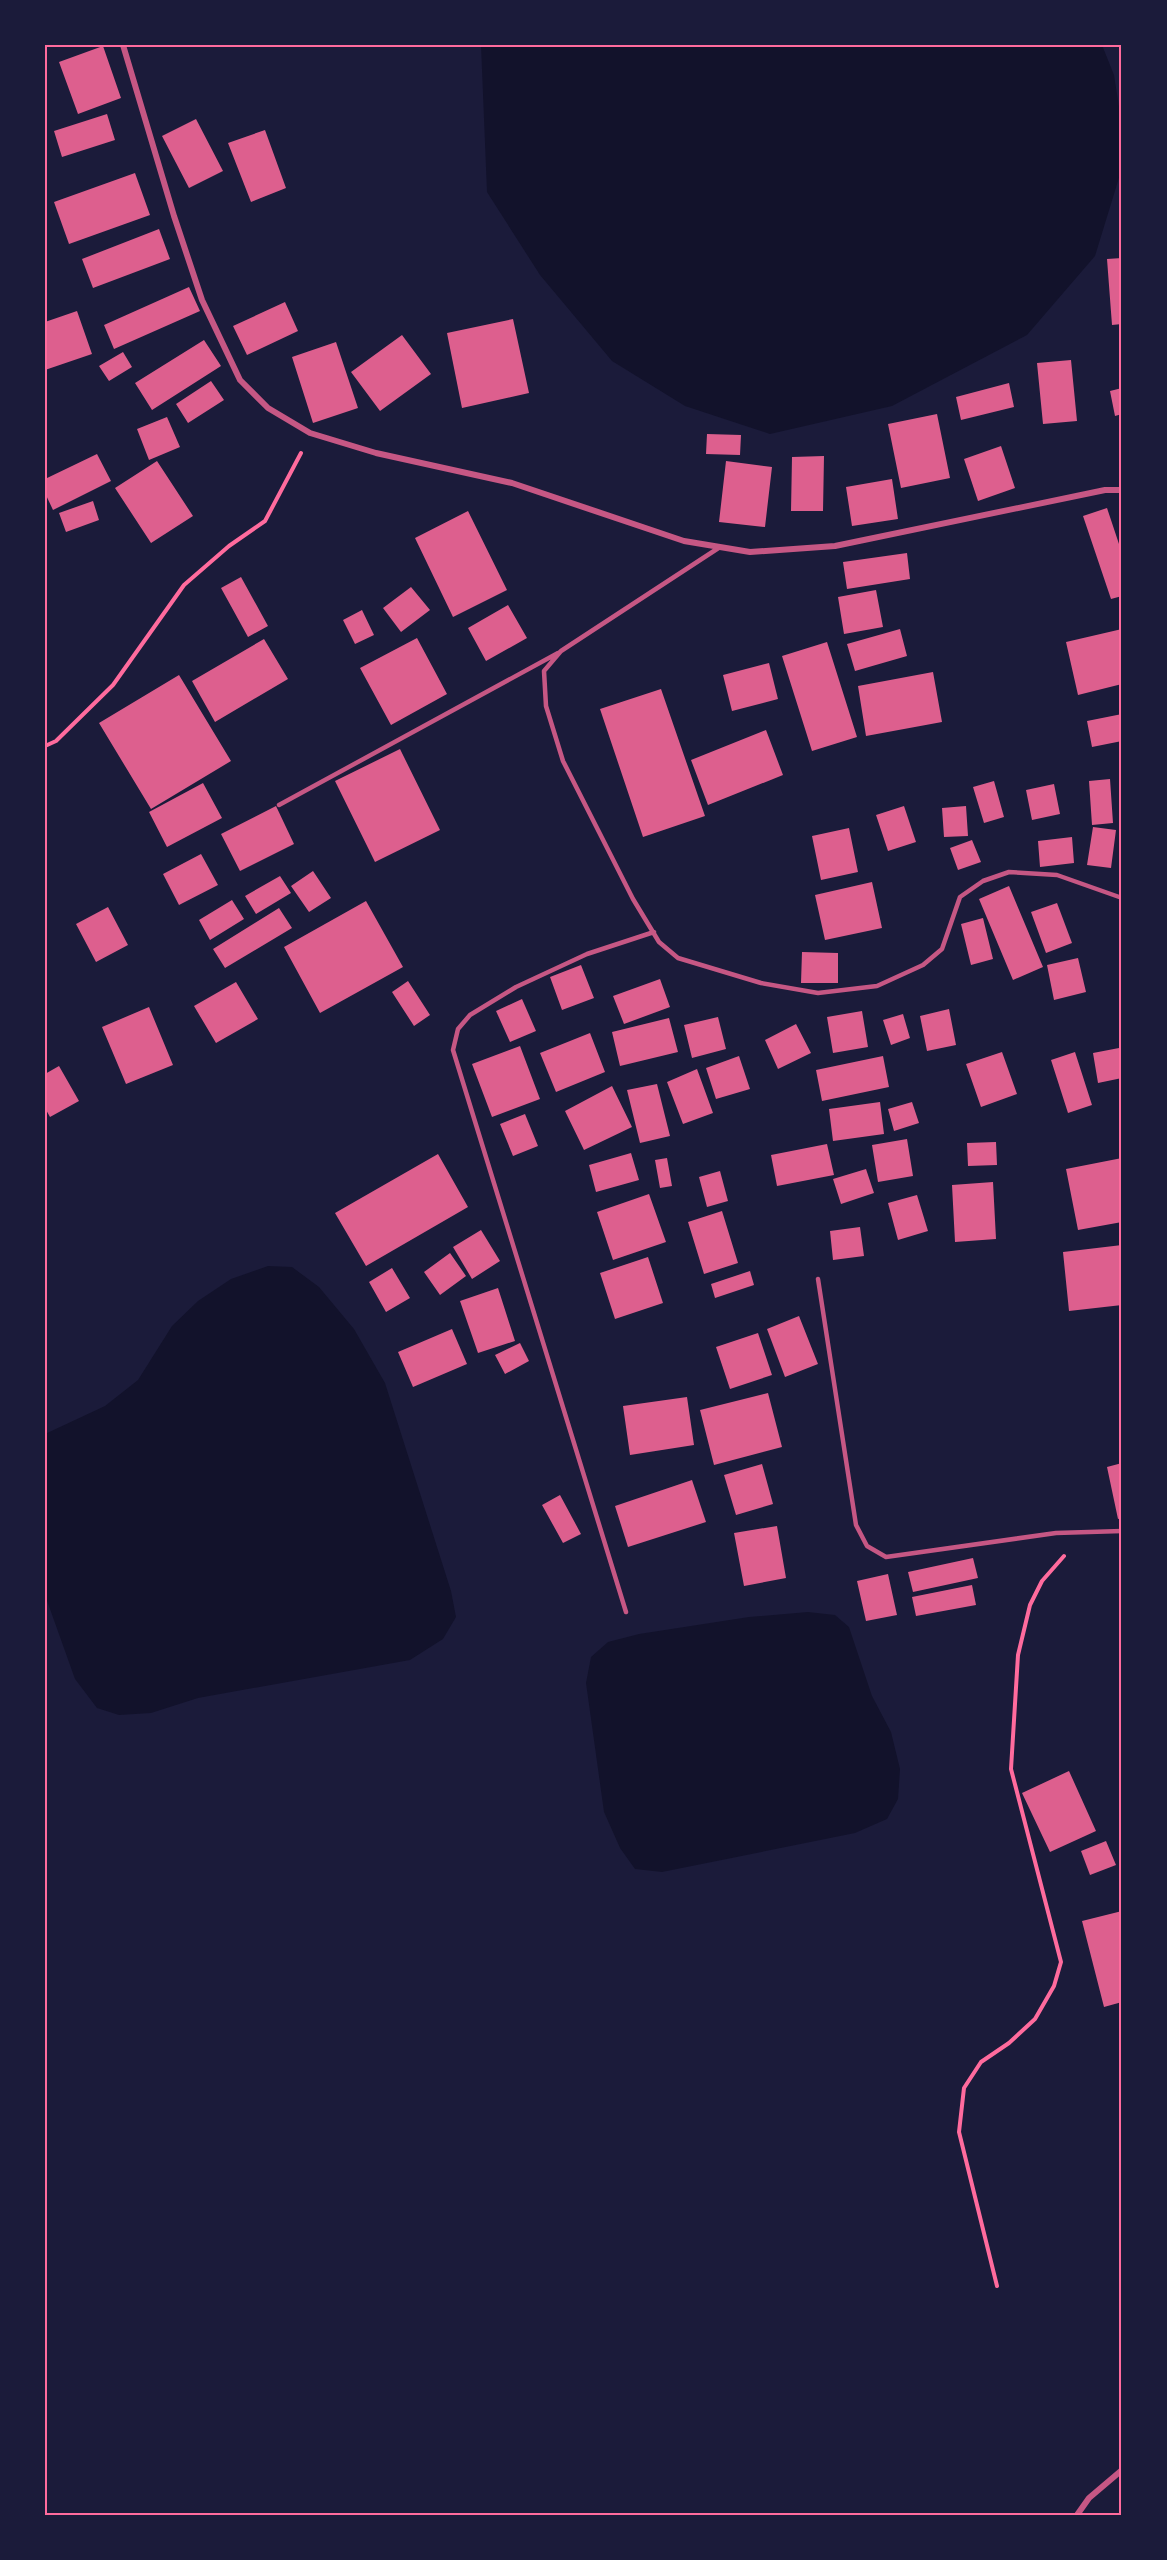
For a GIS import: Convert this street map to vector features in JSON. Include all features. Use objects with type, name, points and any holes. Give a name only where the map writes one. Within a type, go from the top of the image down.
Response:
[{"type":"street","points":[[123,45],[174,216],[207,310],[240,380],[268,408],[310,433],[376,453],[512,483],[684,541],[750,552],[835,546],[1105,490],[1122,490]]},
{"type":"street","points":[[1077,2515],[1089,2498],[1122,2470]]},
{"type":"lane","points":[[279,805],[561,651],[720,547]]},
{"type":"lane","points":[[561,651],[544,671],[546,706],[563,761],[633,899],[659,942],[678,958],[761,983],[818,993],[877,986],[923,965],[942,949],[960,897],[983,881],[1009,872],[1057,875],[1122,898]]},
{"type":"lane","points":[[626,1612],[453,1050],[458,1029],[470,1015],[516,987],[587,954],[654,932]]},
{"type":"lane","points":[[818,1279],[856,1525],[867,1546],[886,1557],[1056,1533],[1122,1531]]},
{"type":"path","points":[[45,746],[56,741],[113,685],[184,585],[230,546],[266,521],[310,433]]},
{"type":"path","points":[[997,2286],[959,2132],[964,2088],[981,2062],[1009,2043],[1035,2019],[1054,1986],[1061,1962],[1011,1769],[1018,1655],[1030,1605],[1042,1581],[1058,1561],[1096,1532]]},
{"type":"shaded area","points":[[481,45],[1102,45],[1114,75],[1122,126],[1122,168],[1095,256],[1027,335],[892,406],[770,434],[685,406],[612,361],[540,275],[487,192]]},
{"type":"shaded area","points":[[268,1266],[292,1267],[319,1287],[354,1329],[385,1383],[451,1591],[456,1617],[443,1639],[410,1660],[198,1698],[151,1713],[119,1715],[97,1708],[75,1679],[45,1595],[45,1434],[105,1406],[138,1380],[172,1326],[198,1301],[231,1279]]},
{"type":"shaded area","points":[[808,1612],[835,1615],[849,1627],[872,1696],[891,1732],[900,1769],[898,1799],[887,1819],[855,1833],[662,1872],[635,1869],[620,1848],[604,1812],[586,1683],[591,1657],[608,1642],[639,1634],[749,1617]]},
{"type":"building","points":[[103,46],[121,98],[78,114],[59,62]]},
{"type":"building","points":[[107,114],[115,140],[62,157],[54,131]]},
{"type":"building","points":[[196,119],[223,171],[189,188],[162,136]]},
{"type":"building","points":[[265,130],[286,188],[251,202],[228,143]]},
{"type":"building","points":[[135,173],[150,215],[69,244],[54,202]]},
{"type":"building","points":[[159,229],[170,259],[93,288],[82,259]]},
{"type":"building","points":[[1122,258],[1122,324],[1112,325],[1107,259]]},
{"type":"building","points":[[189,287],[200,311],[114,349],[104,325]]},
{"type":"building","points":[[285,302],[298,331],[247,355],[233,326]]},
{"type":"building","points":[[77,311],[92,354],[45,370],[45,322]]},
{"type":"building","points":[[513,319],[529,393],[462,408],[447,333]]},
{"type":"building","points":[[402,335],[431,374],[380,411],[351,372]]},
{"type":"building","points":[[204,340],[221,366],[152,410],[135,383]]},
{"type":"building","points":[[336,342],[358,408],[313,423],[292,357]]},
{"type":"building","points":[[123,352],[132,367],[109,381],[99,366]]},
{"type":"building","points":[[1071,360],[1077,421],[1043,424],[1037,363]]},
{"type":"building","points":[[211,381],[224,400],[188,423],[176,404]]},
{"type":"building","points":[[1009,383],[1014,407],[961,420],[956,397]]},
{"type":"building","points":[[1122,388],[1122,414],[1115,416],[1110,391]]},
{"type":"building","points":[[937,414],[950,478],[901,488],[888,424]]},
{"type":"building","points":[[167,417],[180,447],[149,460],[137,429]]},
{"type":"building","points":[[707,434],[741,435],[740,455],[706,454]]},
{"type":"building","points":[[1001,446],[1015,488],[978,501],[964,459]]},
{"type":"building","points":[[97,454],[111,481],[53,510],[45,493],[45,479]]},
{"type":"building","points":[[824,456],[823,511],[791,511],[792,457]]},
{"type":"building","points":[[157,461],[193,516],[151,543],[115,488]]},
{"type":"building","points":[[726,461],[772,467],[765,527],[719,522]]},
{"type":"building","points":[[892,479],[898,519],[852,526],[846,487]]},
{"type":"building","points":[[93,501],[99,520],[66,532],[59,513]]},
{"type":"building","points":[[1107,508],[1122,553],[1122,596],[1111,599],[1083,516]]},
{"type":"building","points":[[468,511],[507,590],[453,617],[415,538]]},
{"type":"building","points":[[907,553],[910,579],[847,589],[843,562]]},
{"type":"building","points":[[241,577],[268,626],[248,637],[221,588]]},
{"type":"building","points":[[411,587],[430,610],[401,632],[383,608]]},
{"type":"building","points":[[876,590],[883,627],[844,634],[838,597]]},
{"type":"building","points":[[508,605],[527,638],[486,661],[468,628]]},
{"type":"building","points":[[362,610],[374,635],[355,644],[343,620]]},
{"type":"building","points":[[900,629],[907,656],[855,671],[847,644]]},
{"type":"building","points":[[1122,629],[1122,684],[1078,695],[1066,642]]},
{"type":"building","points":[[417,638],[447,694],[391,725],[360,668]]},
{"type":"building","points":[[264,639],[288,679],[215,722],[192,681]]},
{"type":"building","points":[[827,642],[857,737],[812,751],[782,656]]},
{"type":"building","points":[[769,663],[778,699],[732,711],[723,675]]},
{"type":"building","points":[[933,672],[942,722],[866,736],[858,686]]},
{"type":"building","points":[[179,675],[231,761],[151,809],[99,723]]},
{"type":"building","points":[[661,689],[705,816],[643,837],[600,709]]},
{"type":"building","points":[[1122,714],[1122,741],[1092,747],[1087,721]]},
{"type":"building","points":[[766,730],[783,775],[708,805],[691,760]]},
{"type":"building","points":[[400,749],[440,830],[375,862],[335,781]]},
{"type":"building","points":[[1110,779],[1113,823],[1092,825],[1089,781]]},
{"type":"building","points":[[994,781],[1004,817],[984,823],[973,787]]},
{"type":"building","points":[[203,783],[222,818],[167,847],[149,812]]},
{"type":"building","points":[[1054,784],[1060,814],[1032,820],[1026,790]]},
{"type":"building","points":[[276,806],[294,844],[240,871],[221,834]]},
{"type":"building","points":[[904,806],[916,842],[888,851],[876,815]]},
{"type":"building","points":[[966,806],[968,836],[944,837],[942,808]]},
{"type":"building","points":[[1093,827],[1116,830],[1111,868],[1087,865]]},
{"type":"building","points":[[849,828],[858,872],[821,880],[812,836]]},
{"type":"building","points":[[1072,837],[1074,863],[1040,867],[1038,841]]},
{"type":"building","points":[[972,840],[981,862],[958,870],[950,848]]},
{"type":"building","points":[[201,854],[218,885],[179,905],[163,874]]},
{"type":"building","points":[[313,871],[331,898],[309,912],[291,886]]},
{"type":"building","points":[[280,876],[291,893],[256,914],[245,896]]},
{"type":"building","points":[[872,882],[882,928],[825,940],[815,895]]},
{"type":"building","points":[[1009,886],[1043,967],[1013,980],[979,899]]},
{"type":"building","points":[[232,900],[244,919],[210,940],[199,920]]},
{"type":"building","points":[[366,901],[403,967],[320,1013],[284,947]]},
{"type":"building","points":[[1057,903],[1072,943],[1046,953],[1031,912]]},
{"type":"building","points":[[108,907],[128,945],[96,962],[76,924]]},
{"type":"building","points":[[279,908],[292,928],[225,968],[213,949]]},
{"type":"building","points":[[983,918],[993,959],[971,965],[961,924]]},
{"type":"building","points":[[802,952],[838,953],[838,983],[801,983]]},
{"type":"building","points":[[1078,958],[1086,992],[1054,1000],[1047,965]]},
{"type":"building","points":[[581,965],[594,998],[562,1010],[550,977]]},
{"type":"building","points":[[660,979],[670,1007],[624,1024],[613,996]]},
{"type":"building","points":[[408,981],[430,1015],[414,1026],[392,992]]},
{"type":"building","points":[[236,982],[258,1019],[216,1043],[194,1006]]},
{"type":"building","points":[[522,999],[536,1031],[510,1042],[496,1011]]},
{"type":"building","points":[[149,1007],[173,1065],[126,1084],[102,1027]]},
{"type":"building","points":[[949,1009],[956,1045],[927,1051],[920,1016]]},
{"type":"building","points":[[862,1011],[868,1047],[833,1053],[827,1017]]},
{"type":"building","points":[[903,1014],[910,1038],[891,1045],[883,1020]]},
{"type":"building","points":[[718,1017],[726,1049],[692,1058],[684,1025]]},
{"type":"building","points":[[669,1018],[678,1052],[620,1066],[612,1032]]},
{"type":"building","points":[[796,1024],[811,1053],[778,1069],[765,1040]]},
{"type":"building","points":[[590,1033],[605,1072],[556,1092],[540,1053]]},
{"type":"building","points":[[520,1046],[540,1099],[492,1117],[472,1064]]},
{"type":"building","points":[[1119,1048],[1122,1078],[1098,1083],[1093,1053]]},
{"type":"building","points":[[1002,1052],[1017,1094],[981,1107],[966,1064]]},
{"type":"building","points":[[1075,1052],[1092,1105],[1068,1113],[1051,1060]]},
{"type":"building","points":[[739,1056],[750,1089],[716,1099],[706,1068]]},
{"type":"building","points":[[883,1056],[889,1087],[822,1101],[816,1070]]},
{"type":"building","points":[[59,1066],[79,1101],[50,1117],[45,1108],[45,1074]]},
{"type":"building","points":[[697,1069],[713,1113],[683,1124],[667,1082]]},
{"type":"building","points":[[657,1084],[670,1136],[640,1143],[627,1090]]},
{"type":"building","points":[[612,1086],[632,1127],[584,1150],[565,1111]]},
{"type":"building","points":[[880,1102],[884,1134],[833,1141],[829,1109]]},
{"type":"building","points":[[912,1102],[919,1123],[894,1131],[888,1109]]},
{"type":"building","points":[[525,1114],[538,1146],[513,1156],[500,1124]]},
{"type":"building","points":[[907,1139],[913,1176],[878,1182],[872,1145]]},
{"type":"building","points":[[996,1142],[997,1165],[968,1166],[967,1143]]},
{"type":"building","points":[[827,1144],[834,1175],[777,1186],[771,1155]]},
{"type":"building","points":[[631,1153],[639,1180],[596,1192],[589,1165]]},
{"type":"building","points":[[438,1154],[468,1207],[366,1266],[335,1213]]},
{"type":"building","points":[[667,1158],[672,1186],[660,1188],[655,1160]]},
{"type":"building","points":[[1122,1158],[1122,1222],[1078,1230],[1066,1169]]},
{"type":"building","points":[[866,1169],[874,1193],[841,1204],[833,1179]]},
{"type":"building","points":[[720,1171],[728,1201],[707,1207],[699,1177]]},
{"type":"building","points":[[993,1182],[996,1239],[955,1242],[952,1185]]},
{"type":"building","points":[[649,1194],[666,1242],[613,1260],[597,1212]]},
{"type":"building","points":[[917,1195],[928,1231],[898,1240],[888,1203]]},
{"type":"building","points":[[722,1211],[738,1263],[704,1274],[688,1222]]},
{"type":"building","points":[[860,1227],[864,1256],[833,1260],[830,1231]]},
{"type":"building","points":[[481,1230],[500,1261],[472,1279],[453,1247]]},
{"type":"building","points":[[1122,1245],[1122,1305],[1069,1311],[1063,1252]]},
{"type":"building","points":[[450,1253],[466,1276],[440,1295],[424,1272]]},
{"type":"building","points":[[648,1257],[663,1303],[615,1319],[600,1273]]},
{"type":"building","points":[[392,1268],[410,1298],[386,1312],[369,1282]]},
{"type":"building","points":[[750,1271],[754,1285],[715,1298],[711,1284]]},
{"type":"building","points":[[498,1288],[515,1341],[478,1353],[460,1301]]},
{"type":"building","points":[[799,1316],[818,1364],[785,1377],[767,1329]]},
{"type":"building","points":[[452,1329],[467,1364],[413,1387],[398,1352]]},
{"type":"building","points":[[758,1333],[772,1375],[730,1389],[716,1347]]},
{"type":"building","points":[[520,1343],[529,1361],[505,1374],[495,1355]]},
{"type":"building","points":[[768,1393],[782,1447],[714,1465],[700,1410]]},
{"type":"building","points":[[687,1397],[694,1445],[630,1455],[623,1406]]},
{"type":"building","points":[[1122,1463],[1122,1518],[1118,1519],[1107,1467]]},
{"type":"building","points":[[762,1464],[773,1504],[736,1515],[724,1475]]},
{"type":"building","points":[[692,1480],[706,1522],[628,1547],[615,1506]]},
{"type":"building","points":[[560,1495],[581,1534],[563,1543],[542,1505]]},
{"type":"building","points":[[777,1526],[786,1578],[744,1586],[734,1533]]},
{"type":"building","points":[[973,1558],[978,1578],[913,1592],[908,1572]]},
{"type":"building","points":[[888,1574],[897,1615],[866,1621],[857,1581]]},
{"type":"building","points":[[972,1585],[976,1605],[916,1616],[912,1597]]},
{"type":"building","points":[[1069,1771],[1096,1831],[1050,1852],[1022,1793]]},
{"type":"building","points":[[1106,1841],[1116,1865],[1090,1875],[1081,1851]]},
{"type":"building","points":[[1122,1911],[1122,2002],[1104,2007],[1082,1921]]}]
